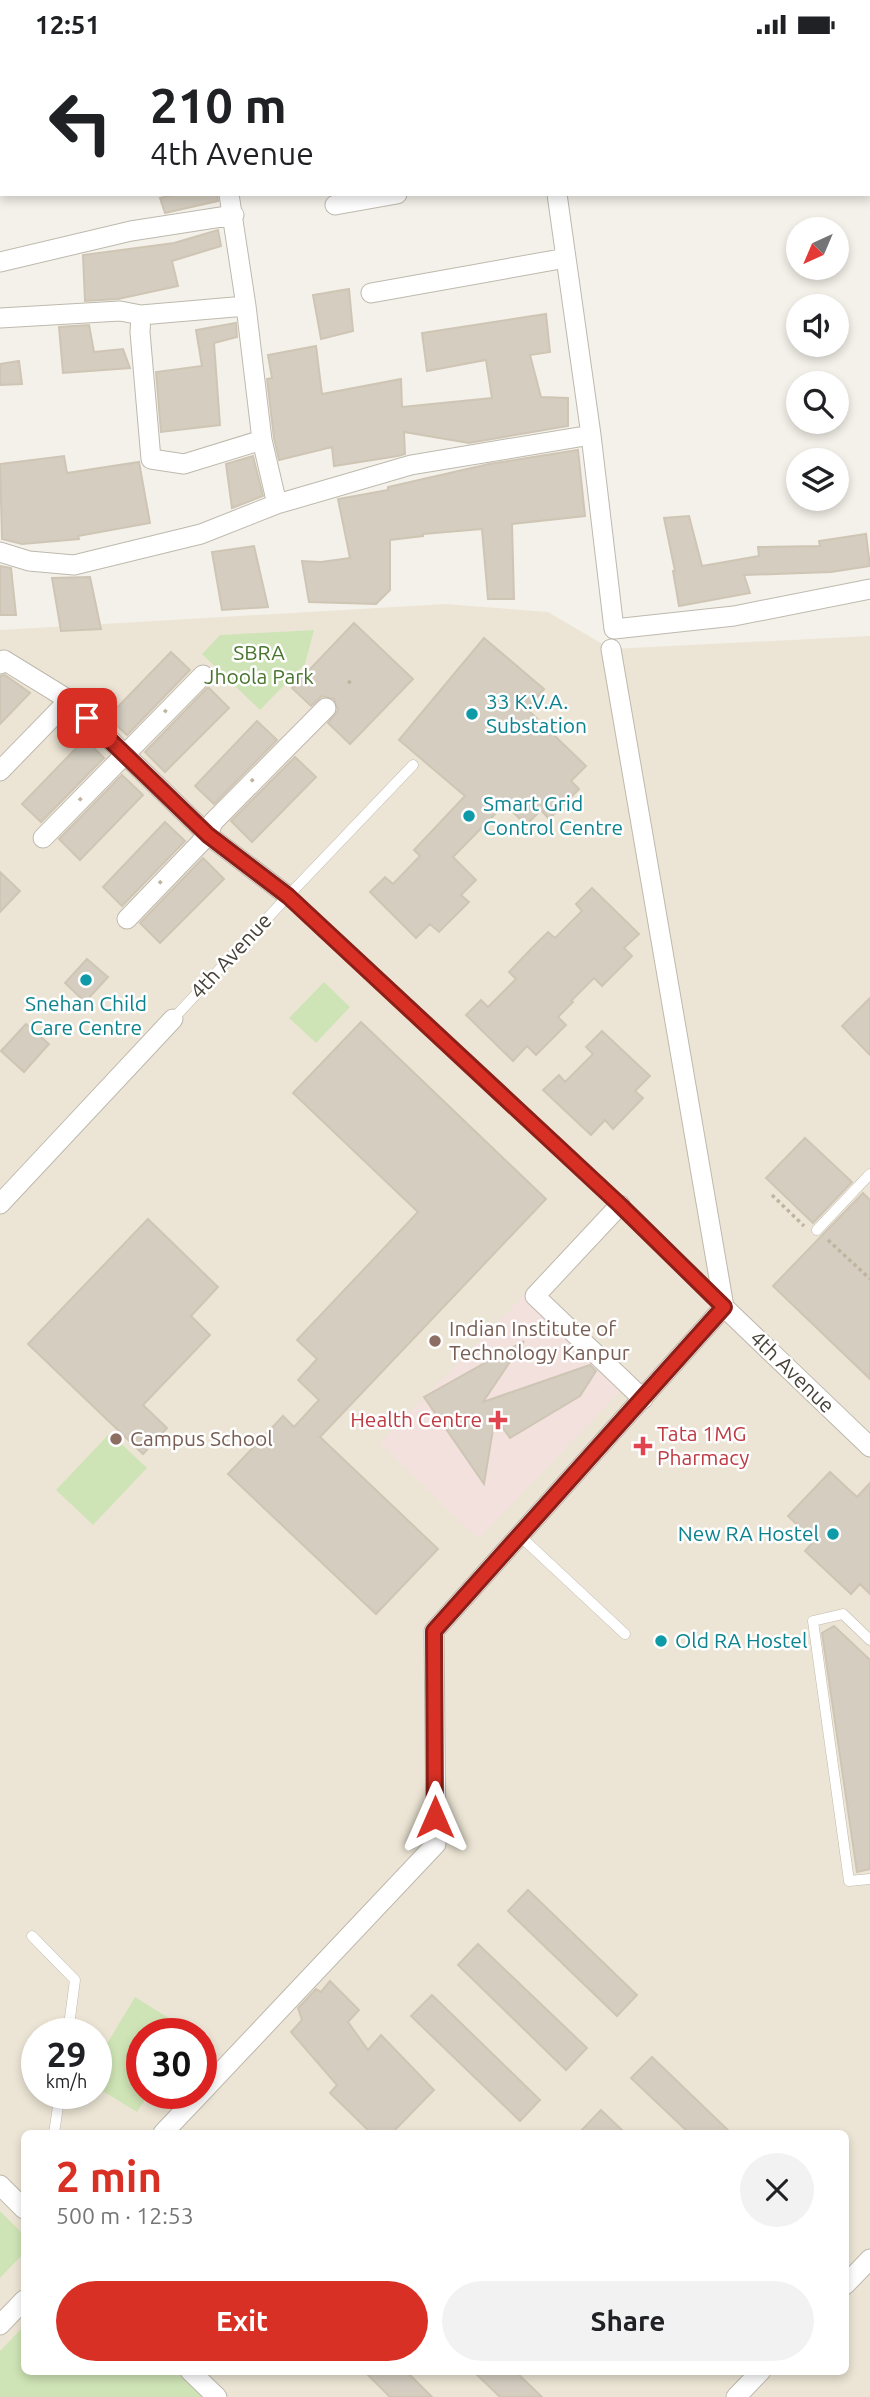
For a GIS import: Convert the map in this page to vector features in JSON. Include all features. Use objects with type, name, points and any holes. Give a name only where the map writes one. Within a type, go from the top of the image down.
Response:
[{"type":"street","points":[[229,196],[246,306],[261,440],[277,505]]},
{"type":"street","points":[[335,205],[386,196]]},
{"type":"street","points":[[557,196],[591,435],[614,629],[734,616],[870,589]]},
{"type":"street","points":[[0,262],[131,231],[234,215]]},
{"type":"street","points":[[371,293],[566,258]]},
{"type":"street","points":[[0,318],[120,311],[141,315],[246,306]]},
{"type":"street","points":[[141,315],[140,332],[151,459],[184,464],[261,440]]},
{"type":"street","points":[[0,552],[29,561],[74,565],[201,534],[277,505],[411,465],[591,435]]},
{"type":"street","points":[[217,2076],[436,1844],[434,1631],[724,1307],[611,649]]},
{"type":"street","points":[[0,664],[4,660],[69,700],[208,835],[288,896]]},
{"type":"street","points":[[43,838],[203,675]]},
{"type":"street","points":[[0,771],[69,700]]},
{"type":"street","points":[[127,919],[208,835],[213,822],[326,708]]},
{"type":"street","name":"4th Avenue","points":[[0,1204],[173,1019]]},
{"type":"street","points":[[620,1205],[535,1296],[643,1399]]},
{"type":"street","name":"4th Avenue","points":[[724,1307],[870,1447]]},
{"type":"street","points":[[166,2130],[186,2109]]},
{"type":"street","points":[[0,2185],[21,2201]]},
{"type":"street","points":[[849,2281],[870,2259]]},
{"type":"street","points":[[0,2325],[21,2303]]},
{"type":"street","points":[[194,2375],[217,2397]]},
{"type":"street","points":[[736,2397],[757,2375]]},
{"type":"lane","points":[[288,896],[414,765]]},
{"type":"lane","name":"4th Avenue","points":[[173,1019],[288,896],[620,1205],[724,1307]]},
{"type":"lane","points":[[817,1230],[870,1174]]},
{"type":"lane","points":[[520,1536],[625,1635]]},
{"type":"lane","points":[[870,1640],[843,1614],[813,1621],[849,1881],[870,1879]]},
{"type":"lane","points":[[32,1936],[75,1980],[70,2018]]},
{"type":"lane","points":[[54,2130],[58,2109]]},
{"type":"path","points":[[348,681],[352,685]]},
{"type":"path","points":[[251,779],[255,783]]},
{"type":"path","points":[[79,798],[83,802]]},
{"type":"path","points":[[159,881],[163,885]]},
{"type":"shaded area","name":"Indian Institute of Technology Kanpur","points":[[445,604],[548,612],[611,649],[870,636],[870,2397],[0,2397],[0,630]]},
{"type":"shaded area","name":"Health Centre","points":[[525,1294],[623,1389],[478,1539],[380,1443]]},
{"type":"green space","name":"SBRA Jhoola Park","points":[[314,630],[305,664],[260,710],[202,654],[220,635]]},
{"type":"green space","points":[[324,982],[350,1007],[316,1043],[289,1018]]},
{"type":"green space","points":[[110,1433],[147,1468],[93,1525],[56,1490]]},
{"type":"green space","points":[[135,1997],[169,2018],[126,2018],[126,2105],[112,2097],[112,2035]]},
{"type":"green space","points":[[0,2211],[21,2232],[21,2256],[0,2278]]},
{"type":"green space","points":[[21,2329],[21,2375],[182,2375],[206,2397],[0,2397],[0,2351]]},
{"type":"building","points":[[217,196],[218,201],[165,213],[160,198]]},
{"type":"building","points":[[218,230],[221,246],[172,261],[178,286],[118,299],[85,301],[83,255],[174,243]]},
{"type":"building","points":[[349,289],[353,331],[321,339],[313,295]]},
{"type":"building","points":[[546,314],[550,352],[530,355],[541,397],[568,398],[568,426],[469,443],[404,432],[405,454],[398,456],[334,466],[332,447],[279,460],[267,379],[272,378],[268,355],[316,346],[322,394],[401,379],[402,407],[492,398],[486,360],[427,371],[422,333]]},
{"type":"building","points":[[236,323],[237,337],[214,343],[220,425],[161,432],[156,372],[202,366],[196,330]]},
{"type":"building","points":[[89,325],[94,352],[123,349],[130,368],[63,373],[59,327]]},
{"type":"building","points":[[19,361],[22,384],[0,385],[0,364]]},
{"type":"building","points":[[578,450],[585,516],[512,524],[514,599],[488,599],[482,529],[390,540],[390,590],[376,604],[309,602],[302,561],[321,562],[350,558],[338,499],[388,490],[388,487],[489,464]]},
{"type":"building","points":[[64,456],[67,473],[139,462],[150,523],[78,536],[79,539],[22,544],[2,539],[0,464]]},
{"type":"building","points":[[253,456],[263,496],[232,508],[226,464]]},
{"type":"building","points":[[689,516],[702,566],[759,556],[758,547],[820,546],[819,541],[866,534],[870,566],[831,572],[744,575],[750,593],[679,606],[664,518]]},
{"type":"building","points":[[254,546],[268,607],[222,610],[212,552]]},
{"type":"building","points":[[0,566],[11,568],[16,615],[0,615]]},
{"type":"building","points":[[90,577],[101,629],[61,631],[52,578]]},
{"type":"building","points":[[354,623],[413,679],[350,744],[328,723],[338,710],[334,699],[322,696],[311,706],[292,688]]},
{"type":"building","points":[[484,638],[544,689],[527,709],[586,766],[571,781],[579,789],[549,819],[541,810],[526,825],[505,804],[453,857],[476,880],[461,895],[469,902],[439,932],[430,924],[416,938],[370,892],[385,877],[393,884],[420,856],[414,850],[465,796],[399,740]]},
{"type":"building","points":[[171,652],[190,670],[127,735],[108,717]]},
{"type":"building","points":[[5,675],[30,693],[0,724],[0,676]]},
{"type":"building","points":[[208,687],[229,708],[165,772],[145,752]]},
{"type":"building","points":[[257,721],[277,740],[214,804],[195,786]]},
{"type":"building","points":[[85,739],[104,758],[41,822],[22,804]]},
{"type":"building","points":[[295,757],[316,777],[252,842],[231,821]]},
{"type":"building","points":[[122,775],[143,795],[80,860],[59,839]]},
{"type":"building","points":[[165,822],[185,841],[122,906],[103,887]]},
{"type":"building","points":[[203,858],[224,879],[160,943],[140,923]]},
{"type":"building","points":[[0,872],[20,891],[0,912]]},
{"type":"building","points":[[592,888],[639,934],[624,948],[632,956],[602,986],[594,978],[571,1001],[573,1002],[558,1017],[566,1025],[536,1055],[527,1046],[513,1061],[466,1015],[481,1000],[488,1007],[516,979],[509,972],[548,932],[555,938],[582,911],[576,904]]},
{"type":"building","name":"Snehan Child Care Centre","points":[[87,959],[108,977],[85,1002],[65,983]]},
{"type":"building","points":[[870,998],[870,1055],[842,1026]]},
{"type":"building","points":[[361,1022],[546,1199],[320,1437],[438,1549],[376,1614],[228,1474],[283,1416],[294,1427],[319,1400],[298,1380],[317,1359],[297,1340],[418,1212],[293,1093]]},
{"type":"building","points":[[26,1024],[49,1044],[24,1072],[1,1051]]},
{"type":"building","points":[[602,1031],[650,1076],[635,1091],[643,1098],[613,1129],[605,1120],[591,1135],[543,1090],[559,1075],[565,1082],[593,1054],[586,1047]]},
{"type":"building","points":[[805,1138],[852,1182],[813,1223],[766,1178]]},
{"type":"building","points":[[863,1193],[870,1200],[870,1379],[773,1286]]},
{"type":"building","points":[[148,1219],[218,1287],[191,1316],[210,1335],[143,1405],[167,1428],[143,1454],[28,1344]]},
{"type":"building","name":"Health Centre","points":[[524,1341],[483,1402],[590,1365],[596,1371],[580,1396],[510,1438],[495,1417],[484,1484],[424,1397]]},
{"type":"building","name":"New RA Hostel","points":[[830,1472],[857,1497],[870,1483],[870,1594],[860,1584],[851,1594],[805,1551],[814,1541],[788,1516]]},
{"type":"building","points":[[834,1626],[870,1660],[870,1869],[857,1872],[822,1633]]},
{"type":"building","points":[[528,1890],[637,1995],[617,2016],[508,1911]]},
{"type":"building","points":[[478,1944],[587,2048],[566,2070],[458,1965]]},
{"type":"building","points":[[330,1981],[359,2010],[348,2022],[368,2050],[381,2035],[434,2090],[395,2130],[368,2130],[330,2093],[337,2085],[291,2032],[302,2020],[298,2008],[316,1989],[321,1992]]},
{"type":"building","points":[[432,1995],[540,2100],[520,2121],[411,2016]]},
{"type":"building","points":[[652,2057],[728,2130],[686,2130],[631,2078]]},
{"type":"building","points":[[601,2110],[622,2130],[582,2130]]},
{"type":"building","points":[[368,2375],[410,2375],[432,2397],[390,2397]]},
{"type":"building","points":[[477,2375],[519,2375],[542,2397],[500,2397]]},
{"type":"place","name":"33 K.V.A. Substation","points":[[472,714]]},
{"type":"place","name":"Smart Grid Control Centre","points":[[469,816]]},
{"type":"place","name":"Snehan Child Care Centre","points":[[86,980]]},
{"type":"place","name":"Indian Institute of Technology Kanpur","points":[[435,1341]]},
{"type":"place","name":"Health Centre","points":[[498,1420]]},
{"type":"place","name":"Campus School","points":[[116,1439]]},
{"type":"place","name":"Tata 1MG Pharmacy","points":[[643,1446]]},
{"type":"place","name":"New RA Hostel","points":[[833,1534]]},
{"type":"place","name":"Old RA Hostel","points":[[661,1641]]},
{"type":"route","points":[[87,718],[208,835],[288,896],[620,1205],[724,1307],[434,1631],[435,1817]]}]
